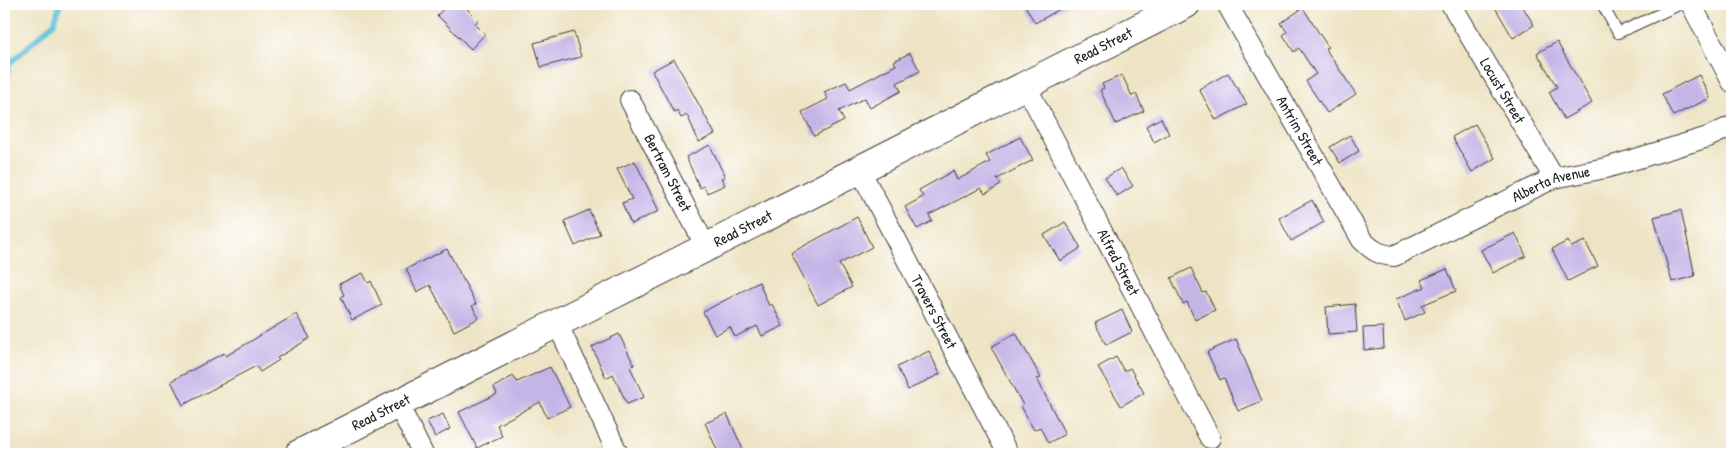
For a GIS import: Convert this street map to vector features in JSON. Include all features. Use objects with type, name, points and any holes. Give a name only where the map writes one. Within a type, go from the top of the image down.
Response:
[{"type":"main road","name":"Read Street","points":[[299,454],[1026,86],[1176,6]]},
{"type":"street","name":"Antrim Street","points":[[1227,4],[1362,240],[1378,253]]},
{"type":"street","name":"Locust Street","points":[[1451,4],[1554,178]]},
{"type":"street","points":[[1691,4],[1732,82]]},
{"type":"street","name":"Alfred Street","points":[[1026,86],[1210,438]]},
{"type":"street","name":"Bertram Street","points":[[630,100],[706,247]]},
{"type":"street","name":"Alberta Avenue","points":[[1378,253],[1394,256],[1554,178],[1606,168],[1708,137],[1732,126]]},
{"type":"street","name":"Travers Street","points":[[860,170],[1008,454]]},
{"type":"street","points":[[557,324],[618,454]]},
{"type":"street","points":[[398,404],[423,454]]},
{"type":"lane","points":[[1602,4],[1618,33],[1682,4]]},
{"type":"building","points":[[449,4],[462,4],[478,20],[475,24],[485,34],[471,49],[437,15]]},
{"type":"building","points":[[1024,4],[1069,4],[1035,23]]},
{"type":"building","points":[[1493,4],[1521,4],[1534,25],[1513,38]]},
{"type":"building","points":[[1303,8],[1328,47],[1325,48],[1356,94],[1327,113],[1306,81],[1316,74],[1299,48],[1294,52],[1283,35],[1287,32],[1281,23]]},
{"type":"building","points":[[574,32],[581,57],[541,67],[534,43]]},
{"type":"building","points":[[1557,42],[1592,103],[1564,119],[1549,92],[1557,87],[1537,53]]},
{"type":"building","points":[[910,53],[920,71],[897,83],[901,91],[870,108],[865,98],[839,111],[844,121],[814,136],[802,112],[828,99],[824,92],[846,82],[850,89],[896,65],[894,61]]},
{"type":"building","points":[[674,59],[715,134],[699,142],[687,115],[681,118],[677,110],[674,112],[652,71]]},
{"type":"building","points":[[1228,73],[1247,104],[1216,120],[1199,89]]},
{"type":"building","points":[[1122,75],[1132,96],[1136,94],[1144,111],[1116,124],[1100,90],[1104,88],[1102,84]]},
{"type":"building","points":[[1699,75],[1710,98],[1673,116],[1662,94]]},
{"type":"building","points":[[1161,118],[1169,134],[1154,142],[1146,126]]},
{"type":"building","points":[[1475,124],[1495,158],[1472,172],[1452,137]]},
{"type":"building","points":[[1350,135],[1359,151],[1340,163],[1330,147]]},
{"type":"building","points":[[1020,137],[1033,160],[997,179],[1001,185],[985,194],[981,188],[929,215],[932,221],[917,229],[905,207],[923,197],[919,190],[953,171],[957,180],[990,162],[986,155]]},
{"type":"building","points":[[710,145],[725,177],[721,178],[725,185],[707,193],[704,186],[700,188],[686,157]]},
{"type":"building","points":[[635,161],[659,211],[631,224],[622,203],[632,199],[617,169]]},
{"type":"building","points":[[1121,168],[1133,186],[1117,196],[1105,178]]},
{"type":"building","points":[[1312,200],[1324,222],[1291,241],[1279,218]]},
{"type":"building","points":[[589,210],[600,234],[575,246],[564,221]]},
{"type":"building","points":[[1681,210],[1695,276],[1672,282],[1654,217]]},
{"type":"building","points":[[857,217],[872,247],[839,264],[852,287],[818,305],[791,253]]},
{"type":"building","points":[[1065,222],[1081,248],[1060,261],[1044,235]]},
{"type":"building","points":[[1515,233],[1526,256],[1493,273],[1481,250]]},
{"type":"building","points":[[1568,241],[1571,247],[1585,241],[1598,266],[1568,281],[1552,249]]},
{"type":"building","points":[[447,249],[476,304],[472,306],[479,318],[454,331],[430,285],[417,292],[406,269]]},
{"type":"building","points":[[1191,268],[1203,293],[1206,292],[1215,310],[1195,320],[1187,302],[1183,304],[1171,278]]},
{"type":"building","points":[[1447,269],[1456,291],[1422,305],[1425,312],[1405,321],[1396,299],[1425,287],[1421,280]]},
{"type":"building","points":[[363,273],[368,283],[371,281],[382,305],[352,320],[341,297],[344,295],[339,284]]},
{"type":"building","points":[[759,282],[769,306],[772,304],[783,326],[762,336],[757,326],[735,337],[730,327],[715,335],[703,312]]},
{"type":"building","points":[[1355,304],[1357,332],[1328,334],[1326,307]]},
{"type":"building","points":[[1122,310],[1132,332],[1106,345],[1095,323]]},
{"type":"building","points":[[296,314],[310,338],[277,358],[279,360],[260,372],[256,366],[183,405],[171,381],[224,353],[226,356]]},
{"type":"building","points":[[1383,327],[1384,348],[1364,350],[1363,328]]},
{"type":"building","points":[[1016,333],[1041,378],[1037,379],[1065,434],[1048,443],[1040,427],[1034,430],[1021,406],[1023,405],[991,347]]},
{"type":"building","points":[[619,334],[634,365],[630,367],[644,397],[627,404],[613,374],[606,378],[592,347]]},
{"type":"building","points":[[1236,339],[1262,401],[1238,411],[1224,378],[1220,380],[1207,352]]},
{"type":"building","points":[[929,351],[940,374],[908,390],[897,367]]},
{"type":"building","points":[[1116,357],[1124,371],[1130,368],[1144,393],[1121,406],[1098,367]]},
{"type":"building","points":[[550,367],[570,407],[547,418],[540,402],[497,425],[502,436],[477,448],[459,412],[497,394],[494,387],[513,376],[517,382]]},
{"type":"building","points":[[443,414],[450,429],[435,437],[427,421]]},
{"type":"building","points":[[727,414],[745,454],[719,454],[705,423]]},
{"type":"waterway","points":[[4,98],[9,64],[54,23],[60,4]]}]
